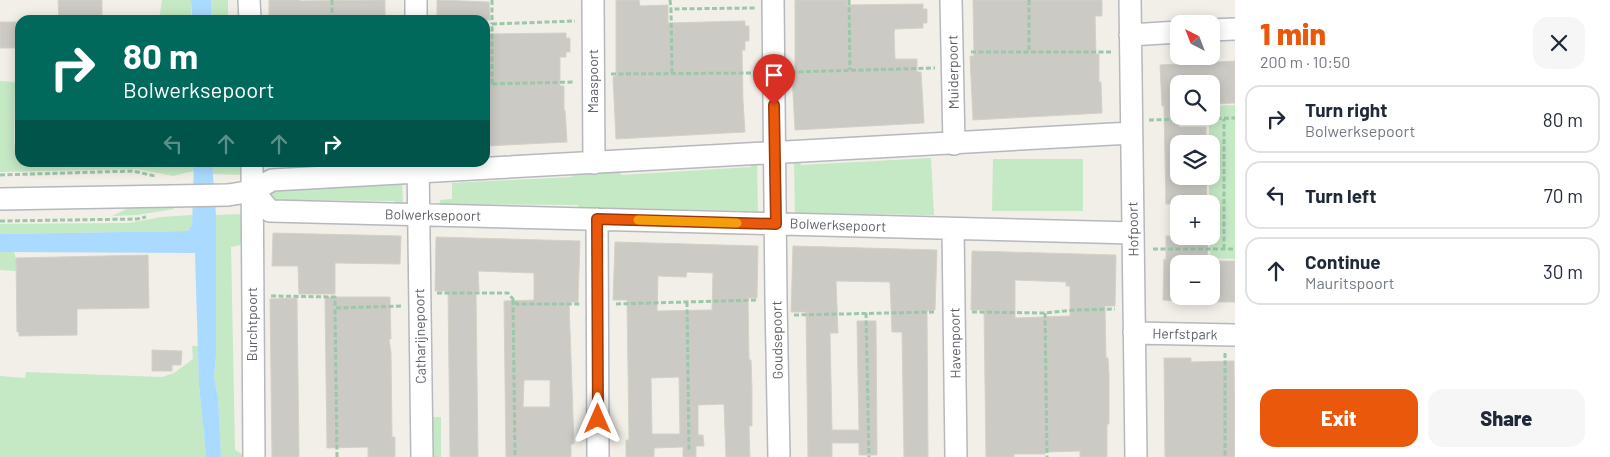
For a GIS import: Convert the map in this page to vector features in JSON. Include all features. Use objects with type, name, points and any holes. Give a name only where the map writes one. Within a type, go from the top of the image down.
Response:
[{"type":"street","points":[[249,0],[250,15]]},
{"type":"street","points":[[416,0],[416,15]]},
{"type":"street","name":"Muiderpoort","points":[[952,0],[954,144]]},
{"type":"street","name":"Hofpoort","points":[[1130,0],[1136,457]]},
{"type":"street","name":"Goudsepoort","points":[[773,4],[779,457]]},
{"type":"street","name":"Maaspoort","points":[[593,10],[594,163]]},
{"type":"street","points":[[1220,30],[1235,29]]},
{"type":"street","points":[[1130,43],[1170,34]]},
{"type":"street","points":[[490,165],[594,163],[954,144],[1131,127]]},
{"type":"street","name":"Burchtpoort","points":[[252,167],[254,457]]},
{"type":"street","points":[[0,199],[228,195],[253,191],[272,180],[418,167]]},
{"type":"street","name":"Catharijnepoort","points":[[418,167],[422,457]]},
{"type":"street","name":"Bolwerksepoort","points":[[253,191],[270,212],[418,214],[1133,234]]},
{"type":"street","points":[[597,219],[598,457]]},
{"type":"street","name":"Havenpoort","points":[[953,228],[956,457]]},
{"type":"street","name":"Herfstpark","points":[[1134,333],[1230,335]]},
{"type":"path","points":[[332,0],[332,15]]},
{"type":"path","points":[[492,0],[492,84],[593,82]]},
{"type":"path","points":[[670,0],[672,73]]},
{"type":"path","points":[[849,0],[850,70]]},
{"type":"path","points":[[1029,0],[1029,52]]},
{"type":"path","points":[[671,9],[773,4]]},
{"type":"path","points":[[492,24],[593,10]]},
{"type":"path","points":[[952,52],[1029,52],[1130,43]]},
{"type":"path","points":[[1131,127],[1235,118]]},
{"type":"path","points":[[1224,119],[1224,249]]},
{"type":"path","points":[[0,175],[133,171],[160,177]]},
{"type":"path","points":[[0,221],[137,219],[155,215]]},
{"type":"path","points":[[1150,249],[1235,249]]},
{"type":"path","points":[[252,296],[335,298],[337,457]]},
{"type":"path","points":[[513,298],[515,457]]},
{"type":"path","points":[[688,302],[689,450]]},
{"type":"path","points":[[335,308],[420,306]]},
{"type":"path","points":[[866,313],[869,457]]},
{"type":"path","points":[[1045,313],[1047,457]]},
{"type":"path","points":[[1225,457],[1230,335]]},
{"type":"green space","points":[[162,0],[191,0],[191,15],[160,15]]},
{"type":"green space","points":[[211,0],[228,0],[228,15],[211,15]]},
{"type":"green space","points":[[0,81],[15,82],[15,167],[194,167],[194,171],[173,176],[137,169],[0,172]]},
{"type":"green space","points":[[1235,105],[1235,259],[1220,258],[1220,255],[1210,255],[1210,245],[1220,245],[1220,195],[1209,195],[1209,185],[1220,185],[1220,135],[1209,135],[1209,125],[1220,125],[1220,106]]},
{"type":"green space","points":[[799,158],[801,165],[931,158],[934,215],[802,213],[800,220],[795,220],[794,159]]},
{"type":"green space","points":[[752,159],[757,159],[758,219],[752,219],[752,211],[623,208],[622,215],[580,214],[578,205],[440,204],[440,200],[452,199],[452,183],[572,177],[571,171],[619,168],[621,175],[751,167]]},
{"type":"green space","points":[[993,159],[1083,159],[1083,211],[992,211]]},
{"type":"green space","points":[[212,167],[244,167],[244,175],[212,174]]},
{"type":"green space","points":[[397,177],[402,178],[403,209],[397,209],[395,201],[279,200],[280,206],[270,202],[270,193],[283,185],[284,190],[394,185]]},
{"type":"green space","points":[[139,203],[174,203],[174,209],[137,215],[112,216]]},
{"type":"green space","points":[[244,214],[245,244],[231,247],[235,450],[248,457],[221,457],[218,397],[214,377],[216,356],[216,215]]},
{"type":"green space","points":[[192,215],[192,225],[188,231],[0,234],[0,224],[129,223],[161,217]]},
{"type":"green space","points":[[0,252],[14,252],[16,271],[0,270]]},
{"type":"green space","points":[[192,346],[198,346],[199,385],[206,457],[0,457],[0,376],[25,378],[26,372],[162,377],[174,373],[193,359]]},
{"type":"green space","points":[[428,417],[441,417],[441,457],[429,457]]},
{"type":"water","points":[[191,0],[211,0],[211,15],[192,15]]},
{"type":"water","points":[[194,167],[212,167],[216,215],[216,356],[214,377],[218,397],[221,457],[206,457],[199,385],[195,253],[0,252],[0,234],[188,231],[192,225]]},
{"type":"building","points":[[58,0],[102,0],[102,15],[59,15]]},
{"type":"building","points":[[269,0],[385,0],[385,15],[269,15]]},
{"type":"building","points":[[437,0],[489,2],[490,15],[437,15]]},
{"type":"building","points":[[616,0],[639,0],[640,6],[668,5],[668,23],[745,21],[745,26],[749,26],[749,41],[745,41],[745,50],[742,50],[745,132],[616,139],[613,77],[616,76]]},
{"type":"building","points":[[795,0],[847,0],[847,5],[923,4],[923,9],[927,9],[927,23],[923,23],[923,28],[895,29],[894,33],[895,59],[917,59],[917,72],[921,72],[924,123],[795,130],[792,73],[795,73]]},
{"type":"building","points":[[973,0],[1102,0],[1102,16],[1095,16],[1096,54],[1099,54],[1102,113],[973,120],[970,56],[974,56]]},
{"type":"building","points":[[0,22],[15,22],[15,48],[0,48]]},
{"type":"building","points":[[566,33],[566,38],[570,38],[570,52],[566,52],[566,57],[560,57],[560,86],[564,86],[567,142],[490,146],[490,34]]},
{"type":"building","points":[[1235,61],[1235,103],[1220,104],[1220,75],[1170,75],[1170,125],[1206,127],[1206,135],[1170,135],[1170,185],[1206,185],[1207,195],[1170,195],[1170,204],[1166,204],[1164,106],[1162,106],[1160,65],[1220,65],[1220,62]]},
{"type":"building","points":[[273,233],[401,236],[400,264],[335,263],[335,294],[299,294],[298,266],[272,266]]},
{"type":"building","points":[[1166,236],[1170,236],[1170,245],[1207,245],[1208,255],[1170,255],[1170,300],[1163,300],[1164,259],[1166,260]]},
{"type":"building","points":[[436,237],[580,241],[578,302],[569,302],[574,444],[571,444],[571,457],[506,457],[504,301],[534,300],[534,273],[478,271],[479,291],[476,291],[478,457],[450,457],[448,291],[435,291]],"holes":[[[524,380],[550,380],[550,407],[523,407]]]},
{"type":"building","points":[[615,242],[758,246],[757,298],[748,298],[749,360],[751,360],[752,390],[752,426],[749,426],[750,457],[726,457],[724,404],[698,405],[698,435],[703,435],[704,446],[696,446],[696,457],[683,457],[683,447],[654,448],[654,457],[626,457],[626,440],[629,440],[627,300],[613,300]],"holes":[[[687,272],[713,273],[712,310],[657,311],[658,276],[686,277]],[[679,377],[680,434],[652,434],[651,378]]]},
{"type":"building","points":[[793,246],[937,250],[935,310],[927,311],[928,457],[904,457],[902,332],[892,332],[890,282],[836,281],[838,333],[830,333],[832,430],[859,430],[857,321],[876,321],[877,455],[859,455],[859,443],[832,443],[832,457],[808,457],[806,312],[791,312]]},
{"type":"building","points":[[972,251],[1116,255],[1115,306],[1105,306],[1106,358],[1108,358],[1109,375],[1107,457],[1080,457],[1080,451],[1014,454],[1014,457],[986,457],[984,310],[971,310]],"holes":[[[1015,280],[1066,282],[1066,286],[1070,286],[1070,316],[1015,318]]]},
{"type":"building","points":[[148,255],[149,308],[77,309],[77,335],[19,336],[19,332],[17,332],[16,258]]},
{"type":"building","points":[[1220,261],[1235,261],[1235,302],[1220,302]]},
{"type":"building","points":[[325,297],[390,297],[391,339],[389,339],[391,353],[392,437],[395,437],[395,457],[368,457],[368,447],[327,448]]},
{"type":"building","points":[[297,298],[299,457],[272,457],[270,299]]},
{"type":"building","points":[[152,350],[182,351],[181,365],[172,365],[172,371],[152,371]]},
{"type":"building","points":[[1164,358],[1191,358],[1191,362],[1234,361],[1235,457],[1165,457]]},
{"type":"slow traffic","points":[[638,220],[737,223]]},
{"type":"route","points":[[598,419],[599,305],[597,219],[776,224],[774,105]]}]
